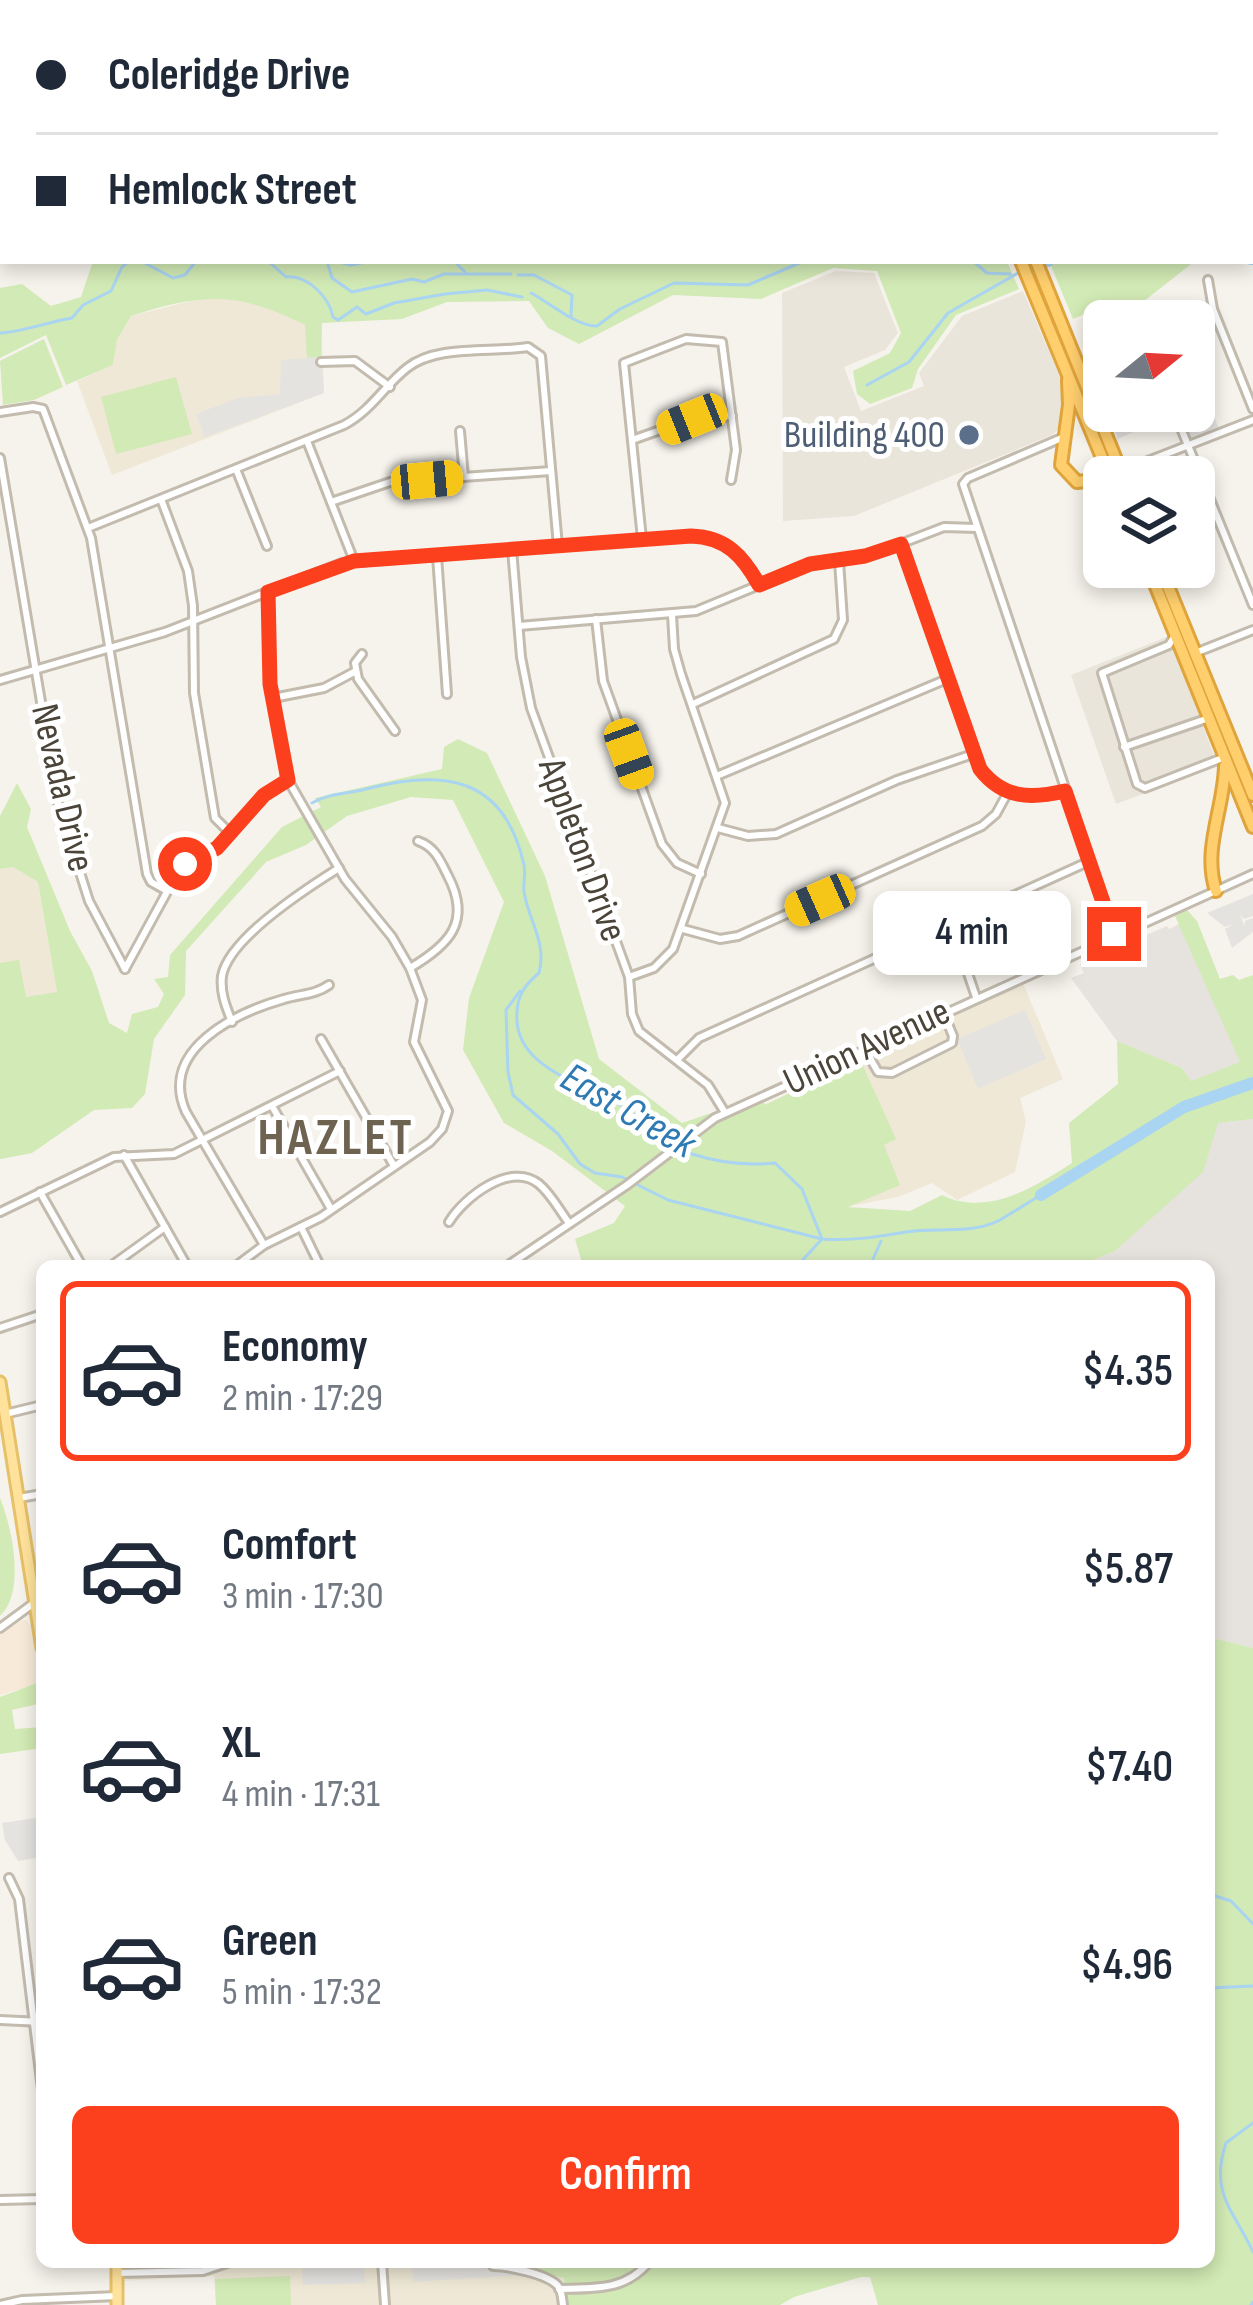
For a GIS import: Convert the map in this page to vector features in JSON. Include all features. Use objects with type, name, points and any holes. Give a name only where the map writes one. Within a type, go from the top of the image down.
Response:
[{"type":"highway","points":[[1024,264],[1037,280],[1105,456]]},
{"type":"highway","points":[[1036,264],[1037,280],[1066,365],[1105,456]]},
{"type":"highway","points":[[1066,365],[1069,405],[1060,456],[1064,470],[1077,482],[1083,481]]},
{"type":"highway","points":[[1157,588],[1253,827]]},
{"type":"highway","points":[[1168,588],[1253,795]]},
{"type":"highway","points":[[1216,891],[1209,858],[1223,801],[1226,757]]},
{"type":"main road","points":[[0,1382],[36,1589]]},
{"type":"main road","points":[[117,2268],[117,2300]]},
{"type":"street","points":[[1208,280],[1213,309],[1253,409]]},
{"type":"street","points":[[642,539],[624,363],[686,339],[722,342],[736,450],[731,480]]},
{"type":"street","points":[[88,528],[357,418],[409,367],[428,357],[529,347],[538,352],[558,546]]},
{"type":"street","points":[[321,362],[362,364],[390,387]]},
{"type":"street","points":[[0,412],[39,406],[46,413],[88,528],[151,882],[166,891],[180,868],[212,852],[264,795],[288,780]]},
{"type":"street","points":[[632,440],[698,417],[733,416]]},
{"type":"street","points":[[1163,456],[1253,420]]},
{"type":"street","points":[[460,431],[464,477]]},
{"type":"street","points":[[1182,432],[1253,604]]},
{"type":"street","points":[[1064,437],[964,481],[1114,934]]},
{"type":"street","points":[[307,441],[354,561]]},
{"type":"street","points":[[1031,452],[1048,449],[1060,456]]},
{"type":"street","name":"Nevada Drive","points":[[0,458],[58,803],[89,901],[124,969],[166,891]]},
{"type":"street","points":[[236,469],[266,546]]},
{"type":"street","points":[[332,502],[383,484],[551,471]]},
{"type":"street","points":[[161,499],[188,571],[194,693],[216,820],[230,833]]},
{"type":"street","points":[[519,626],[672,615],[713,607],[810,564],[839,561],[938,529],[977,528]]},
{"type":"street","points":[[0,680],[194,621],[354,561],[697,536],[721,542],[746,562],[759,585]]},
{"type":"street","points":[[901,544],[973,754],[987,778],[1008,793],[1034,797],[1065,791]]},
{"type":"street","name":"Appleton Drive","points":[[512,549],[531,708],[628,977],[635,1025],[708,1085],[725,1113]]},
{"type":"street","points":[[437,556],[447,694]]},
{"type":"street","points":[[693,704],[834,639],[843,620],[839,561]]},
{"type":"street","points":[[244,1260],[331,1209],[433,1139],[448,1111],[414,1042],[422,1000],[410,968],[339,868],[288,780],[273,698],[268,592]]},
{"type":"street","points":[[628,977],[664,961],[682,929],[725,803],[674,649],[672,615]]},
{"type":"street","points":[[596,619],[603,681],[662,844],[676,863],[701,874]]},
{"type":"street","points":[[1174,630],[1168,645],[1102,673],[1124,747],[1141,788],[1226,757]]},
{"type":"street","points":[[1194,654],[1253,630]]},
{"type":"street","points":[[362,654],[356,670],[395,731]]},
{"type":"street","points":[[273,698],[316,691],[356,670]]},
{"type":"street","points":[[718,776],[947,679]]},
{"type":"street","points":[[1124,747],[1209,718]]},
{"type":"street","points":[[718,828],[748,836],[776,834],[897,780],[973,754]]},
{"type":"street","points":[[682,929],[720,939],[738,936],[982,826],[1008,793]]},
{"type":"street","points":[[410,968],[442,948],[459,909],[456,892],[437,855],[418,841]]},
{"type":"street","points":[[678,1060],[699,1038],[1090,861]]},
{"type":"street","points":[[232,1022],[221,987],[231,954],[304,891],[339,868]]},
{"type":"street","name":"Union Avenue","points":[[516,1260],[725,1113],[1253,874]]},
{"type":"street","points":[[951,924],[976,997]]},
{"type":"street","points":[[264,1245],[186,1112],[178,1088],[194,1047],[268,1004],[329,985]]},
{"type":"street","points":[[864,1048],[878,1072],[892,1073],[949,1047],[953,1036],[943,1012]]},
{"type":"street","points":[[321,1039],[394,1166]]},
{"type":"street","points":[[0,1212],[124,1155],[167,1156],[340,1071]]},
{"type":"street","points":[[272,1106],[331,1209]]},
{"type":"street","points":[[124,1155],[184,1260]]},
{"type":"street","points":[[449,1222],[465,1203],[496,1182],[519,1176],[544,1188],[570,1225]]},
{"type":"street","points":[[40,1192],[79,1260]]},
{"type":"street","points":[[119,1260],[165,1227]]},
{"type":"street","points":[[301,1227],[317,1260]]},
{"type":"street","points":[[0,1328],[36,1316]]},
{"type":"street","points":[[5,1414],[36,1406]]},
{"type":"street","points":[[19,1498],[36,1495]]},
{"type":"street","points":[[0,1628],[36,1601]]},
{"type":"street","points":[[9,1878],[19,1899],[36,2015]]},
{"type":"street","points":[[0,2020],[36,2022]]},
{"type":"street","points":[[1,2200],[36,2199]]},
{"type":"street","points":[[146,2268],[210,2268]]},
{"type":"street","points":[[382,2268],[385,2305]]},
{"type":"street","points":[[518,2268],[554,2282],[560,2288],[562,2305]]},
{"type":"street","points":[[560,2288],[617,2286],[644,2268]]},
{"type":"street","points":[[0,2305],[117,2300]]},
{"type":"shaded area","points":[[836,271],[874,273],[898,333],[885,350],[844,367],[861,411],[924,386],[919,373],[962,316],[1023,291],[1062,381],[1059,429],[854,516],[783,521],[782,293]]},
{"type":"shaded area","points":[[211,296],[268,306],[321,323],[324,393],[112,475],[77,381],[113,365],[117,340],[131,316]]},
{"type":"shaded area","points":[[321,357],[324,393],[205,437],[196,414],[238,398],[280,394],[281,360]]},
{"type":"shaded area","points":[[1169,636],[1218,766],[1116,804],[1071,675]]},
{"type":"shaded area","points":[[13,867],[38,882],[57,992],[20,1089],[32,1153],[0,1159],[0,869]]},
{"type":"shaded area","points":[[1253,894],[1253,916],[1244,919],[1240,915],[1245,927],[1245,921],[1253,918],[1253,932],[1232,948],[1225,929],[1233,924],[1225,927],[1207,913]]},
{"type":"shaded area","points":[[1181,923],[1241,1062],[1191,1081],[1182,1068],[1117,1041],[1071,978],[1084,973],[1080,964]]},
{"type":"shaded area","points":[[1023,983],[1063,1079],[1020,1098],[1026,1122],[1015,1172],[957,1200],[932,1183],[898,1197],[845,1207],[764,1105]]},
{"type":"shaded area","points":[[1025,1010],[1046,1059],[978,1089],[957,1039]]},
{"type":"shaded area","points":[[1253,1119],[1253,1648],[1215,1638],[1215,1260],[1093,1260],[1115,1251],[1218,1123]]},
{"type":"shaded area","points":[[20,1621],[32,1627],[36,1685],[0,1695],[0,1635]]},
{"type":"shaded area","points":[[36,1818],[36,1858],[18,1861],[5,1840],[2,1823]]},
{"type":"shaded area","points":[[302,2268],[364,2268],[365,2283],[303,2285]]},
{"type":"shaded area","points":[[412,2268],[521,2268],[522,2275],[413,2282]]},
{"type":"shaded area","points":[[527,2268],[564,2278],[566,2305],[216,2305],[214,2276],[123,2281],[132,2277],[132,2269]]},
{"type":"green space","points":[[92,264],[1008,264],[1019,289],[956,315],[918,369],[912,388],[870,404],[857,394],[853,371],[890,353],[901,333],[877,271],[833,268],[761,299],[673,295],[579,344],[548,328],[529,301],[447,302],[402,319],[322,323],[321,357],[307,358],[305,325],[260,306],[220,299],[179,303],[131,316],[117,340],[113,365],[66,385],[46,335],[0,358],[0,288],[22,284],[51,306],[81,297]]},
{"type":"green space","points":[[1050,264],[1191,264],[1145,300],[1083,300],[1083,315],[1073,319]]},
{"type":"green space","points":[[44,339],[63,387],[34,400],[3,405],[0,361]]},
{"type":"green space","points":[[176,377],[192,434],[116,454],[101,397]]},
{"type":"green space","points":[[458,739],[487,753],[545,876],[599,1059],[682,1123],[761,1096],[765,1105],[853,1063],[863,1066],[896,1139],[884,1145],[900,1185],[848,1207],[910,1211],[942,1195],[976,1203],[993,1201],[1026,1190],[1072,1163],[1069,1123],[1118,1084],[1117,1041],[1182,1068],[1191,1081],[1240,1062],[1175,916],[1187,910],[1197,921],[1220,979],[1253,975],[1253,1119],[1218,1123],[1203,1172],[1115,1251],[1093,1260],[581,1260],[575,1239],[614,1223],[625,1206],[552,1151],[504,1123],[463,1050],[469,998],[504,902],[453,800],[411,797],[347,816],[306,845],[266,862],[186,951],[185,995],[154,1039],[145,1094],[132,1108],[94,1110],[32,1153],[0,1159],[0,963],[19,960],[26,997],[57,992],[38,882],[13,867],[0,869],[0,816],[17,783],[31,809],[27,827],[92,971],[109,1023],[127,1033],[132,1014],[158,1007],[164,994],[154,979],[168,977],[170,955],[282,827],[321,807],[315,798],[442,769],[444,747]]},
{"type":"green space","points":[[0,1498],[9,1525],[15,1576],[13,1592],[0,1616]]},
{"type":"green space","points":[[1215,1638],[1253,1648],[1253,2305],[878,2305],[870,2277],[861,2277],[780,2305],[566,2305],[564,2278],[528,2271],[1215,2268]]},
{"type":"green space","points":[[36,1684],[36,1704],[12,1710],[15,1729],[36,1727],[36,1749],[0,1754],[0,1697]]},
{"type":"green space","points":[[290,2276],[291,2305],[216,2305],[215,2279]]},
{"type":"waterway","points":[[0,333],[72,318],[83,305],[111,291],[126,264]]},
{"type":"waterway","points":[[147,264],[173,278],[185,275],[194,264]]},
{"type":"waterway","points":[[271,264],[286,277],[316,289],[338,320],[357,307],[366,314],[394,303],[445,294],[487,290],[522,297]]},
{"type":"waterway","points":[[328,264],[332,278],[352,292],[412,279],[424,282],[444,274],[511,274]]},
{"type":"waterway","points":[[347,264],[356,264]]},
{"type":"waterway","points":[[457,264],[465,272]]},
{"type":"waterway","points":[[531,293],[573,319],[597,326],[620,309],[674,283],[748,285],[797,264]]},
{"type":"waterway","points":[[976,264],[987,273],[1010,274]]},
{"type":"waterway","points":[[867,385],[909,362],[948,313],[1018,273]]},
{"type":"waterway","points":[[518,275],[534,275],[572,295],[571,316]]},
{"type":"waterway","name":"East Creek","points":[[312,803],[332,795],[420,780],[466,786],[485,796],[502,812],[515,835],[524,865],[526,903],[541,951],[539,973],[523,990],[518,1006],[519,1031],[526,1047],[553,1071],[622,1106],[683,1150],[723,1162],[775,1163],[802,1189],[822,1239],[977,1228],[1041,1195]]},
{"type":"waterway","points":[[520,991],[506,1010],[513,1095],[558,1134],[580,1164],[595,1173],[622,1177],[668,1200],[822,1239],[803,1260]]},
{"type":"waterway","name":"East Creek","points":[[1041,1195],[1184,1107],[1253,1083]]},
{"type":"waterway","points":[[873,1260],[881,1241]]},
{"type":"waterway","points":[[1215,1896],[1231,1901],[1253,1924]]},
{"type":"waterway","points":[[1215,1988],[1253,1986]]},
{"type":"waterway","points":[[1253,2123],[1226,2143],[1220,2176],[1226,2201],[1253,2252]]},
{"type":"place","name":"Building 400","points":[[969,435]]},
{"type":"district","name":"HAZLET","points":[[336,1138]]},
{"type":"route","points":[[185,864],[217,848],[264,795],[288,780],[270,684],[268,592],[354,561],[691,536],[713,538],[729,546],[746,562],[759,585],[810,564],[865,556],[901,544],[980,769],[995,784],[1019,796],[1065,791],[1114,934]]}]
